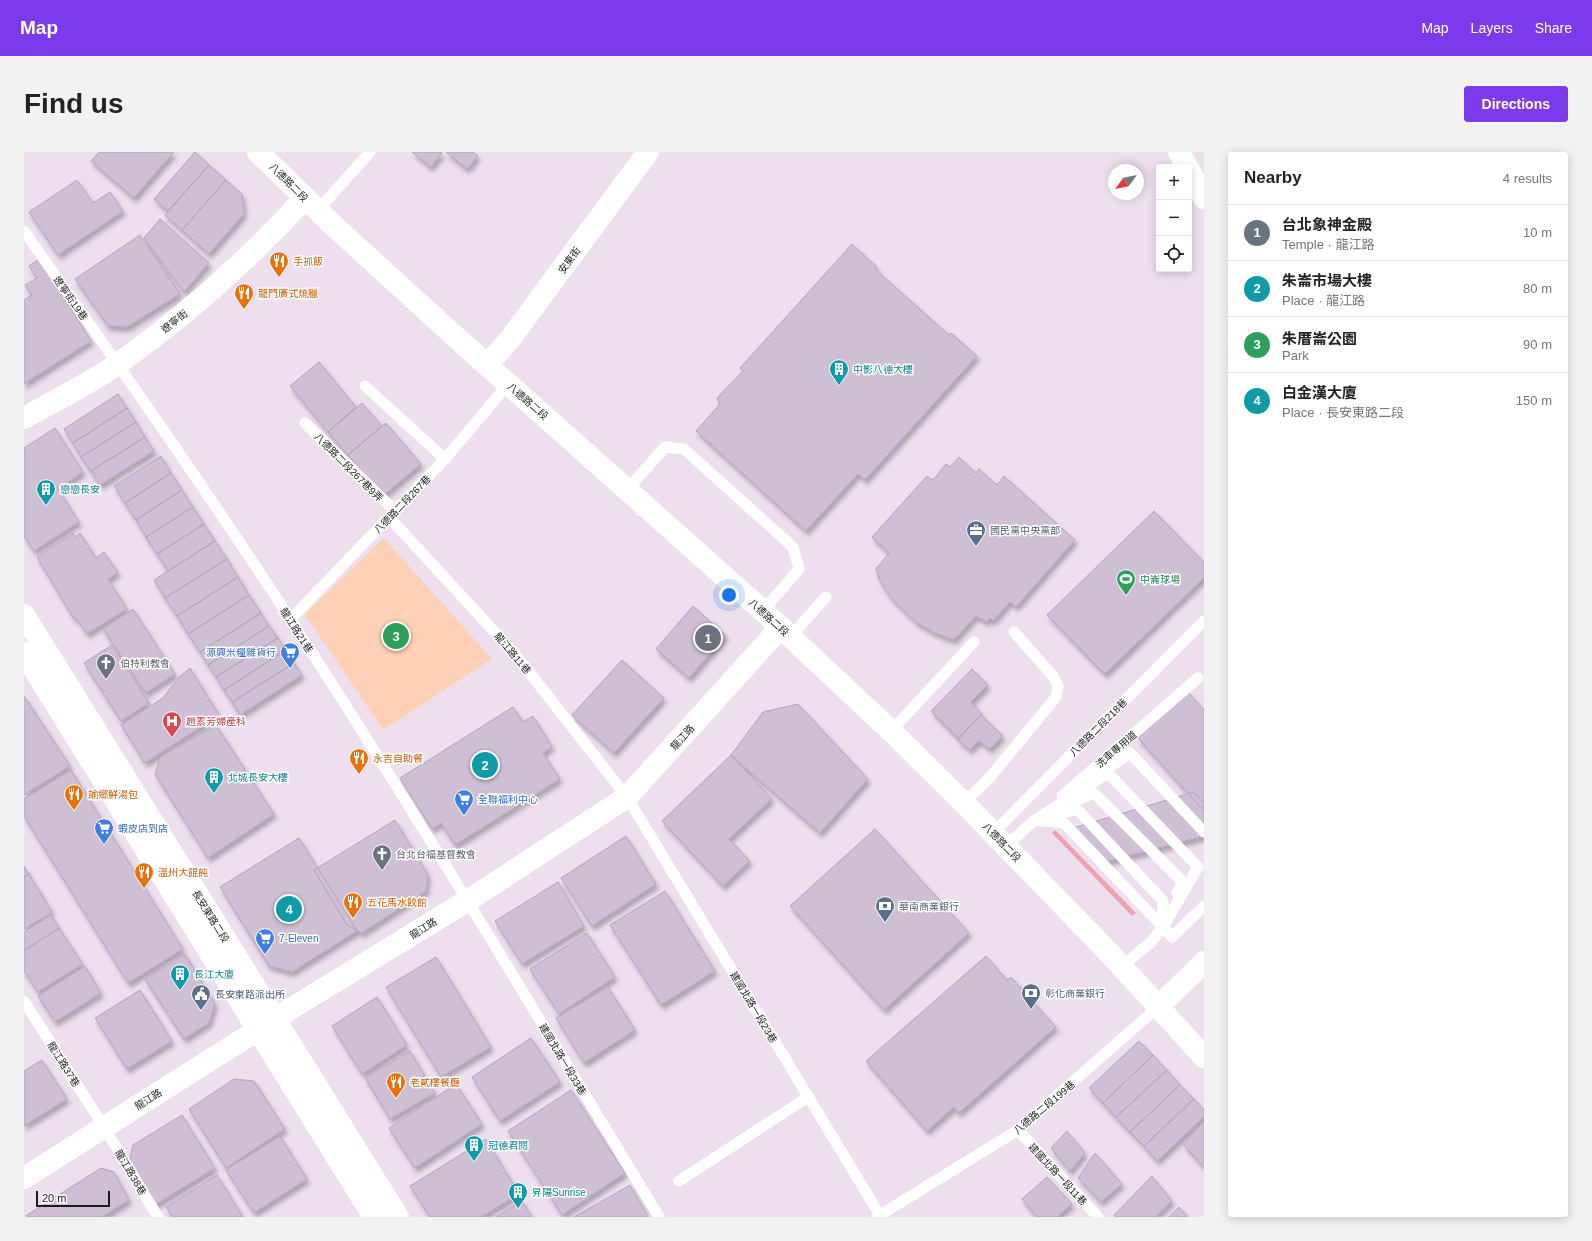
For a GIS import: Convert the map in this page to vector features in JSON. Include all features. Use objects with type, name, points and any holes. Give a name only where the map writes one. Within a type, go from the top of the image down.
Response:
[{"type":"street","name":"八德路二段","points":[[258,152],[312,204],[487,365],[628,489],[786,632],[890,731],[964,803],[1121,967],[1204,1057]]},
{"type":"street","name":"安東街","points":[[487,365],[510,339],[648,152]]},
{"type":"street","points":[[1179,152],[1185,164]]},
{"type":"street","points":[[1192,176],[1204,198]]},
{"type":"street","name":"遼寧街","points":[[24,418],[118,364],[209,294],[281,224],[312,204]]},
{"type":"street","name":"長安東路二段","points":[[24,615],[267,1025],[374,1217]]},
{"type":"street","name":"龍江路","points":[[24,1178],[467,900],[627,797],[786,632]]},
{"type":"street","name":"長安東路二段","points":[[24,653],[267,1025],[398,1217]]},
{"type":"street","points":[[1158,1007],[1204,962]]},
{"type":"lane","points":[[312,204],[370,152]]},
{"type":"lane","name":"遼寧街19巷","points":[[24,231],[118,364]]},
{"type":"lane","name":"龍江路21巷","points":[[118,364],[290,620],[467,900]]},
{"type":"lane","name":"八德路二段267巷","points":[[290,620],[445,459],[508,384]]},
{"type":"lane","points":[[365,386],[445,459]]},
{"type":"lane","name":"八德路二段267巷9弄","points":[[305,423],[391,514]]},
{"type":"lane","points":[[628,489],[665,447],[684,449],[793,547],[799,569],[763,611]]},
{"type":"lane","name":"龍江路11巷","points":[[391,514],[514,653],[627,797]]},
{"type":"lane","points":[[786,632],[826,597]]},
{"type":"lane","name":"八德路二段218巷","points":[[999,840],[1204,621]]},
{"type":"lane","points":[[964,803],[991,776],[1056,697],[1058,686],[1053,676],[1014,632]]},
{"type":"lane","points":[[890,731],[974,642]]},
{"type":"lane","name":"洗車專用道","points":[[1034,820],[1202,680]]},
{"type":"lane","points":[[1034,820],[1130,753],[1204,832]]},
{"type":"lane","points":[[999,840],[1034,820],[1108,773],[1198,868],[1163,927]]},
{"type":"lane","points":[[1034,820],[1094,793],[1182,881],[1163,927]]},
{"type":"lane","name":"建國北路一段23巷","points":[[627,797],[879,1216]]},
{"type":"lane","points":[[1034,820],[1077,809],[1163,901],[1163,927]]},
{"type":"lane","points":[[1034,820],[1064,823],[1172,937],[1204,906]]},
{"type":"lane","points":[[1121,967],[1150,943],[1204,871]]},
{"type":"lane","name":"建國北路一段33巷","points":[[467,900],[659,1217]]},
{"type":"lane","name":"龍江路37巷","points":[[24,1001],[104,1127]]},
{"type":"lane","name":"八德路二段199巷","points":[[879,1216],[1018,1130],[1158,1007]]},
{"type":"lane","points":[[679,1181],[808,1097]]},
{"type":"lane","name":"龍江路38巷","points":[[104,1127],[158,1217]]},
{"type":"lane","name":"建國北路一段11巷","points":[[1018,1130],[1098,1217]]},
{"type":"shaded area","points":[[384,538],[492,659],[383,730],[305,614]]},
{"type":"shaded area","points":[[1055,830],[1136,913],[1132,916],[1052,833]]},
{"type":"building","points":[[99,152],[174,152],[134,198],[91,161]]},
{"type":"building","points":[[195,152],[209,165],[168,211],[154,199]]},
{"type":"building","points":[[412,152],[440,152],[442,153],[431,167]]},
{"type":"building","points":[[446,152],[473,152],[478,156],[467,169]]},
{"type":"building","points":[[209,165],[226,180],[182,230],[165,215]]},
{"type":"building","points":[[77,180],[93,203],[110,192],[123,211],[58,255],[29,212]]},
{"type":"building","points":[[226,180],[242,194],[244,214],[209,254],[182,230]]},
{"type":"building","points":[[160,219],[209,263],[184,292],[144,238]]},
{"type":"building","points":[[140,235],[180,294],[127,327],[108,326],[75,279]]},
{"type":"building","name":"中影八德大樓","points":[[852,244],[877,267],[875,269],[949,335],[951,333],[977,356],[865,480],[858,474],[806,531],[696,431],[720,404],[717,398],[743,371],[740,368]]},
{"type":"building","points":[[39,259],[91,341],[24,384],[24,300],[32,295],[25,285],[37,278],[29,266]]},
{"type":"building","points":[[319,362],[356,407],[328,432],[290,386]]},
{"type":"building","points":[[118,394],[127,408],[73,443],[64,429]]},
{"type":"building","points":[[362,403],[382,426],[348,455],[328,432]]},
{"type":"building","points":[[127,408],[136,422],[81,457],[73,443]]},
{"type":"building","points":[[136,422],[145,437],[91,471],[81,457]]},
{"type":"building","points":[[386,423],[421,464],[383,496],[348,455]]},
{"type":"building","name":"戀戀長安","points":[[55,428],[83,472],[58,489],[79,522],[34,551],[24,536],[24,448]]},
{"type":"building","points":[[145,437],[154,451],[100,485],[91,471]]},
{"type":"building","points":[[161,456],[171,473],[125,503],[114,486]]},
{"type":"building","name":"國民黨中央黨部","points":[[959,457],[976,473],[979,469],[997,485],[1004,476],[1075,540],[1016,607],[1010,602],[993,621],[990,618],[987,622],[976,616],[954,640],[935,633],[917,623],[892,599],[880,581],[876,569],[889,553],[872,537],[927,476],[933,480],[946,464],[950,467]]},
{"type":"building","points":[[171,473],[182,490],[136,520],[125,503]]},
{"type":"building","points":[[182,490],[193,507],[146,537],[136,520]]},
{"type":"building","points":[[193,507],[204,524],[157,554],[146,537]]},
{"type":"building","name":"中崙球場","points":[[1154,511],[1204,562],[1204,578],[1105,674],[1047,615]]},
{"type":"building","points":[[204,524],[215,541],[168,571],[157,554]]},
{"type":"building","points":[[73,533],[75,537],[80,533],[96,558],[104,552],[118,573],[108,579],[127,609],[87,634],[77,619],[73,617],[37,557]]},
{"type":"building","points":[[215,541],[227,559],[165,598],[154,580]]},
{"type":"building","points":[[227,559],[238,577],[177,616],[165,598]]},
{"type":"building","points":[[238,577],[249,595],[188,634],[177,616]]},
{"type":"building","points":[[249,595],[261,613],[200,652],[188,634]]},
{"type":"building","points":[[693,606],[726,636],[689,678],[656,649]]},
{"type":"building","points":[[133,609],[175,674],[146,693],[103,629]]},
{"type":"building","points":[[261,613],[269,626],[208,665],[200,652]]},
{"type":"building","points":[[269,626],[278,638],[216,677],[208,665]]},
{"type":"building","points":[[278,638],[286,650],[224,690],[216,677]]},
{"type":"building","points":[[112,645],[149,703],[121,721],[84,663]]},
{"type":"building","points":[[286,650],[294,663],[232,702],[224,690]]},
{"type":"building","points":[[622,660],[664,698],[614,753],[572,715]]},
{"type":"building","points":[[294,663],[302,675],[240,715],[232,702]]},
{"type":"building","points":[[190,668],[219,715],[145,763],[121,725],[163,698],[179,677]]},
{"type":"building","points":[[972,669],[988,685],[971,702],[982,714],[958,738],[931,711]]},
{"type":"building","points":[[1188,692],[1204,710],[1204,811],[1138,738]]},
{"type":"building","points":[[24,696],[70,766],[24,795]]},
{"type":"building","points":[[798,704],[868,779],[820,833],[731,755],[763,712]]},
{"type":"building","points":[[513,707],[523,722],[533,716],[552,747],[543,753],[560,779],[455,845],[441,823],[432,829],[400,778]]},
{"type":"building","points":[[981,715],[1003,736],[990,749],[979,741],[970,750],[958,740]]},
{"type":"building","name":"北城長安大樓","points":[[216,725],[274,814],[208,858],[155,774],[160,757]]},
{"type":"building","points":[[731,755],[772,799],[729,839],[750,861],[723,886],[662,821]]},
{"type":"building","points":[[71,770],[183,949],[128,983],[24,816],[24,799]]},
{"type":"building","points":[[1194,792],[1204,803],[1204,836],[1105,862],[1073,828]]},
{"type":"building","points":[[395,820],[428,875],[426,891],[362,933],[347,925],[314,870]]},
{"type":"building","points":[[875,829],[969,933],[884,1010],[790,906]]},
{"type":"building","points":[[626,836],[656,884],[592,926],[561,878]]},
{"type":"building","points":[[299,838],[357,931],[292,972],[269,966],[220,887]]},
{"type":"building","points":[[24,866],[29,874],[24,877]]},
{"type":"building","points":[[29,874],[52,912],[24,929],[24,877]]},
{"type":"building","points":[[558,882],[584,926],[522,964],[495,921]]},
{"type":"building","points":[[665,891],[715,971],[661,1005],[610,925]]},
{"type":"building","points":[[51,915],[59,928],[24,951],[24,932]]},
{"type":"building","points":[[59,928],[83,964],[38,992],[24,971],[24,951]]},
{"type":"building","points":[[587,933],[615,977],[559,1014],[530,969]]},
{"type":"building","name":"長江大廈","points":[[185,954],[215,1004],[209,1023],[184,1039],[145,979]]},
{"type":"building","points":[[986,956],[1007,980],[1011,977],[1056,1027],[959,1113],[954,1107],[927,1131],[866,1061]]},
{"type":"building","points":[[436,957],[491,1047],[441,1077],[386,987]]},
{"type":"building","points":[[85,966],[101,993],[55,1022],[38,996]]},
{"type":"building","points":[[608,987],[635,1030],[584,1063],[556,1018]]},
{"type":"building","points":[[140,990],[172,1041],[127,1069],[95,1018]]},
{"type":"building","points":[[377,997],[407,1045],[362,1074],[332,1026]]},
{"type":"building","points":[[531,1038],[560,1082],[500,1121],[472,1077]]},
{"type":"building","points":[[1139,1041],[1153,1055],[1103,1103],[1089,1088]]},
{"type":"building","points":[[410,1051],[435,1093],[390,1119],[365,1078]]},
{"type":"building","points":[[1153,1055],[1167,1070],[1116,1117],[1103,1103]]},
{"type":"building","points":[[42,1060],[67,1099],[24,1126],[24,1071]]},
{"type":"building","points":[[1167,1070],[1180,1085],[1130,1132],[1116,1117]]},
{"type":"building","points":[[234,1079],[254,1081],[285,1129],[226,1168],[189,1109]]},
{"type":"building","points":[[456,1084],[482,1124],[415,1168],[389,1128]]},
{"type":"building","points":[[1180,1085],[1194,1099],[1144,1146],[1130,1132]]},
{"type":"building","points":[[571,1090],[625,1173],[562,1215],[508,1131]]},
{"type":"building","points":[[1194,1099],[1204,1110],[1204,1117],[1157,1161],[1144,1146]]},
{"type":"building","points":[[182,1115],[215,1168],[155,1205],[129,1163],[133,1145]]},
{"type":"building","points":[[1204,1121],[1204,1167],[1183,1144]]},
{"type":"building","points":[[1067,1131],[1085,1153],[1070,1171],[1051,1148]]},
{"type":"building","points":[[280,1136],[307,1179],[254,1213],[226,1170]]},
{"type":"building","name":"冠德君閱","points":[[486,1139],[519,1194],[481,1217],[430,1217],[410,1186]]},
{"type":"building","points":[[1095,1153],[1122,1184],[1101,1202],[1078,1178]]},
{"type":"building","points":[[101,1168],[114,1172],[129,1200],[102,1217],[24,1217]]},
{"type":"building","points":[[217,1175],[243,1217],[173,1217],[166,1207]]},
{"type":"building","points":[[1152,1176],[1172,1201],[1155,1217],[1116,1217],[1114,1215]]},
{"type":"building","points":[[1047,1177],[1072,1204],[1057,1217],[1037,1217],[1022,1199]]},
{"type":"building","points":[[630,1185],[648,1217],[574,1217]]},
{"type":"building","name":"昇陽Sunrise","points":[[522,1201],[532,1217],[496,1217]]},
{"type":"building","points":[[1179,1207],[1188,1217],[1169,1217]]},
{"type":"place","name":"手抓飯","points":[[279,278]]},
{"type":"place","name":"龍門廣式燒臘","points":[[244,310]]},
{"type":"place","name":"中影八德大樓","points":[[839,386]]},
{"type":"place","name":"戀戀長安","points":[[46,506]]},
{"type":"place","name":"國民黨中央黨部","points":[[976,547]]},
{"type":"place","name":"中崙球場","points":[[1126,596]]},
{"type":"place","name":"朱厝崙公園","points":[[396,636]]},
{"type":"place","name":"台北象神金殿","points":[[708,638]]},
{"type":"place","name":"源興米糧雜貨行","points":[[290,669]]},
{"type":"place","name":"伯特利教會","points":[[106,680]]},
{"type":"place","name":"趙素芳婦產科","points":[[172,738]]},
{"type":"place","name":"朱崙市場大樓","points":[[485,765]]},
{"type":"place","name":"永吉自助餐","points":[[359,775]]},
{"type":"place","name":"北城長安大樓","points":[[214,794]]},
{"type":"place","name":"諭鄉鮮湯包","points":[[74,811]]},
{"type":"place","name":"全聯福利中心","points":[[464,816]]},
{"type":"place","name":"蝦皮店到店","points":[[104,845]]},
{"type":"place","name":"台北台福基督教會","points":[[382,871]]},
{"type":"place","name":"溫州大餛飩","points":[[144,889]]},
{"type":"place","name":"白金漢大廈","points":[[289,909]]},
{"type":"place","name":"五花馬水餃館","points":[[353,919]]},
{"type":"place","name":"華南商業銀行","points":[[885,923]]},
{"type":"place","name":"7-Eleven","points":[[265,955]]},
{"type":"place","name":"長江大廈","points":[[180,991]]},
{"type":"place","name":"彰化商業銀行","points":[[1031,1010]]},
{"type":"place","name":"長安東路派出所","points":[[201,1011]]},
{"type":"place","name":"老貳樓餐廳","points":[[396,1099]]},
{"type":"place","name":"冠德君閱","points":[[474,1162]]},
{"type":"place","name":"昇陽Sunrise","points":[[518,1209]]}]
